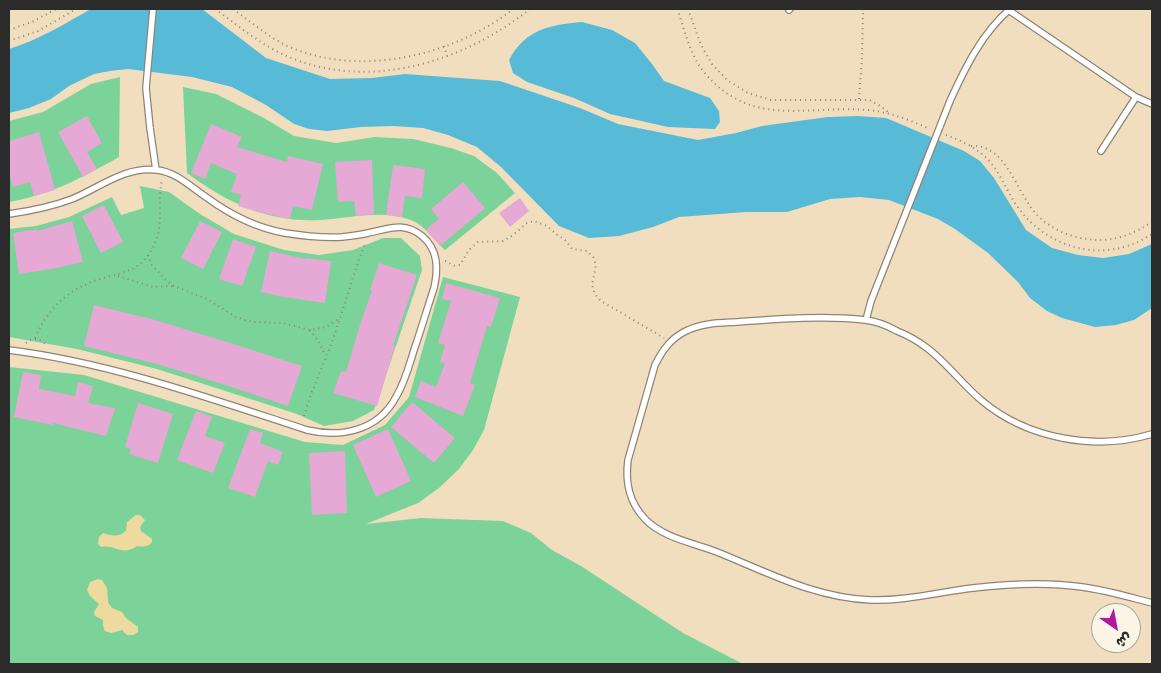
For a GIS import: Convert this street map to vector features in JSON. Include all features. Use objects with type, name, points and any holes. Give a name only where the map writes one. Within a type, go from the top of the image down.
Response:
[{"type":"lane","points":[[153,9],[146,88],[156,170]]},
{"type":"lane","points":[[866,320],[871,301],[950,101],[975,52],[1009,9],[1136,97],[1152,104]]},
{"type":"lane","points":[[1101,151],[1136,97]]},
{"type":"lane","points":[[9,214],[41,209],[72,199],[118,176],[137,171],[156,170],[186,182],[230,213],[283,233],[312,237],[340,237],[370,233],[396,226],[410,229],[422,236],[432,247],[437,260],[434,288],[403,384],[395,399],[385,412],[372,423],[340,434],[323,434],[306,430],[196,393],[141,377],[85,363],[9,350]]},
{"type":"lane","points":[[1152,434],[1100,442],[1080,441],[1052,436],[1026,427],[981,401],[926,348],[896,330],[866,320],[783,319],[709,324],[687,330],[670,342],[662,352],[656,364],[628,460],[626,473],[632,500],[638,511],[655,528],[805,588],[871,600],[1004,585],[1060,585],[1104,591],[1152,603]]},
{"type":"path","points":[[9,30],[34,21],[56,9]]},
{"type":"path","points":[[9,41],[38,31],[76,9]]},
{"type":"path","points":[[216,9],[251,37],[280,53],[311,64],[344,71],[378,72],[411,68],[480,43],[514,22],[530,9]]},
{"type":"path","points":[[233,9],[257,28],[284,44],[313,55],[344,61],[377,61],[408,57],[444,46],[474,33],[513,9]]},
{"type":"path","points":[[677,9],[691,50],[703,71],[721,88],[743,102],[769,110],[795,112],[869,110],[891,114],[938,132]]},
{"type":"path","points":[[688,9],[701,45],[712,64],[728,80],[748,92],[771,100],[870,100],[882,106],[891,114]]},
{"type":"path","points":[[858,99],[862,58],[863,9]]},
{"type":"path","points":[[444,46],[448,56]]},
{"type":"path","points":[[946,135],[970,146],[983,155],[994,167],[1017,205],[1032,224],[1051,238],[1073,247],[1097,250],[1120,248],[1143,240],[1152,234]]},
{"type":"path","points":[[970,146],[979,145],[987,147],[994,152],[1002,161],[1025,200],[1039,216],[1056,229],[1076,237],[1097,240],[1118,238],[1138,231],[1152,222]]},
{"type":"path","points":[[36,338],[47,316],[66,296],[91,282],[117,276],[134,268],[148,255],[160,229],[160,198],[164,172]]},
{"type":"path","points":[[437,260],[457,266],[462,263],[469,250],[478,242],[503,240],[527,223],[540,222],[565,240],[572,249],[587,251],[594,258],[596,266],[591,283],[595,295],[601,301],[670,342]]},
{"type":"path","points":[[304,416],[340,318],[353,275],[370,233]]},
{"type":"path","points":[[148,255],[158,273],[174,286]]},
{"type":"path","points":[[117,276],[153,287],[174,286],[196,293],[236,317],[245,320],[283,323],[310,330],[326,327],[340,318]]},
{"type":"path","points":[[310,330],[326,356]]},
{"type":"green space","points":[[120,77],[119,157],[53,190],[9,202],[9,121],[43,112],[91,84]]},
{"type":"green space","points":[[183,87],[216,94],[264,118],[294,136],[336,143],[375,137],[413,139],[451,148],[474,156],[497,173],[515,193],[445,250],[421,226],[411,220],[400,217],[366,215],[302,220],[284,218],[250,209],[233,202],[187,173]]},
{"type":"green space","points":[[140,186],[169,192],[200,214],[234,234],[284,250],[319,255],[353,250],[383,238],[401,238],[420,256],[422,270],[374,410],[353,421],[324,426],[297,414],[157,369],[77,349],[9,337],[9,229],[36,226],[69,217],[112,197],[121,215],[144,208]]},
{"type":"green space","points":[[443,277],[520,297],[484,430],[473,450],[459,469],[439,488],[418,503],[366,524],[421,518],[503,521],[531,533],[552,550],[581,566],[683,633],[743,664],[9,664],[9,367],[84,375],[305,442],[343,445],[385,425],[409,397]]},
{"type":"sand","points":[[136,515],[140,515],[145,520],[140,527],[141,531],[152,539],[149,545],[123,550],[101,547],[98,544],[99,537],[103,533],[115,535],[126,531],[127,522]]},
{"type":"sand","points":[[98,579],[102,580],[107,588],[108,602],[112,608],[122,612],[126,618],[138,627],[138,632],[133,635],[127,635],[122,630],[111,633],[105,631],[103,620],[95,616],[94,612],[99,604],[90,596],[87,590],[90,582]]},
{"type":"water","points":[[91,9],[202,9],[266,58],[330,79],[372,78],[405,74],[500,81],[580,108],[618,124],[698,140],[762,126],[828,117],[858,116],[886,118],[964,151],[980,161],[994,178],[1026,230],[1052,248],[1078,255],[1103,258],[1129,254],[1152,244],[1152,308],[1134,320],[1116,325],[1095,327],[1062,318],[1047,311],[1030,298],[1018,282],[988,253],[955,229],[938,219],[889,200],[860,197],[830,199],[787,212],[746,212],[679,217],[653,227],[619,236],[589,238],[559,226],[501,167],[477,147],[448,135],[423,128],[393,126],[327,131],[309,129],[294,124],[266,105],[232,87],[192,77],[128,69],[94,74],[69,86],[51,99],[29,108],[9,113],[9,49],[41,36]]},
{"type":"water","points":[[582,22],[612,30],[635,43],[664,81],[710,98],[719,111],[720,122],[715,129],[668,127],[610,114],[574,98],[527,82],[513,73],[509,60],[523,41],[531,35],[549,27]]},
{"type":"building","points":[[87,116],[102,143],[87,152],[97,169],[83,177],[58,132]]},
{"type":"building","points":[[211,124],[242,137],[237,147],[287,162],[288,156],[323,164],[312,210],[293,206],[290,219],[238,206],[241,195],[231,192],[237,174],[211,163],[205,179],[191,173]]},
{"type":"building","points":[[39,132],[55,190],[34,196],[30,182],[13,187],[9,172],[9,141]]},
{"type":"building","points":[[372,160],[374,214],[356,216],[354,201],[338,202],[335,162]]},
{"type":"building","points":[[393,165],[425,169],[422,198],[405,196],[402,217],[386,215]]},
{"type":"building","points":[[463,182],[485,208],[440,246],[426,230],[439,219],[431,209]]},
{"type":"building","points":[[520,198],[529,211],[510,227],[499,213]]},
{"type":"building","points":[[104,205],[123,242],[101,253],[82,216]]},
{"type":"building","points":[[72,221],[83,262],[19,274],[13,233],[37,229],[37,231]]},
{"type":"building","points":[[200,221],[222,232],[203,269],[181,258]]},
{"type":"building","points":[[233,239],[256,247],[242,286],[219,279]]},
{"type":"building","points":[[270,251],[306,259],[331,261],[325,303],[261,292]]},
{"type":"building","points":[[379,263],[417,275],[393,346],[395,346],[377,406],[333,393],[341,371],[346,372]]},
{"type":"building","points":[[446,283],[500,298],[491,327],[487,326],[470,383],[475,385],[463,416],[415,397],[421,381],[436,387],[445,363],[440,362],[445,345],[438,343],[451,301],[442,299]]},
{"type":"building","points":[[94,305],[155,320],[302,366],[288,406],[157,364],[84,346]]},
{"type":"building","points":[[23,372],[41,375],[39,389],[75,396],[78,382],[93,386],[88,403],[115,408],[106,436],[53,423],[53,425],[14,417]]},
{"type":"building","points":[[412,402],[455,438],[434,463],[391,427]]},
{"type":"building","points":[[138,403],[173,414],[158,463],[129,454],[131,449],[125,447]]},
{"type":"building","points":[[196,411],[212,417],[205,436],[225,443],[213,473],[177,460]]},
{"type":"building","points":[[250,429],[263,433],[260,443],[283,452],[278,465],[268,461],[255,497],[228,488]]},
{"type":"building","points":[[388,429],[411,481],[376,497],[353,445]]},
{"type":"building","points":[[345,451],[347,513],[312,515],[309,453]]}]
